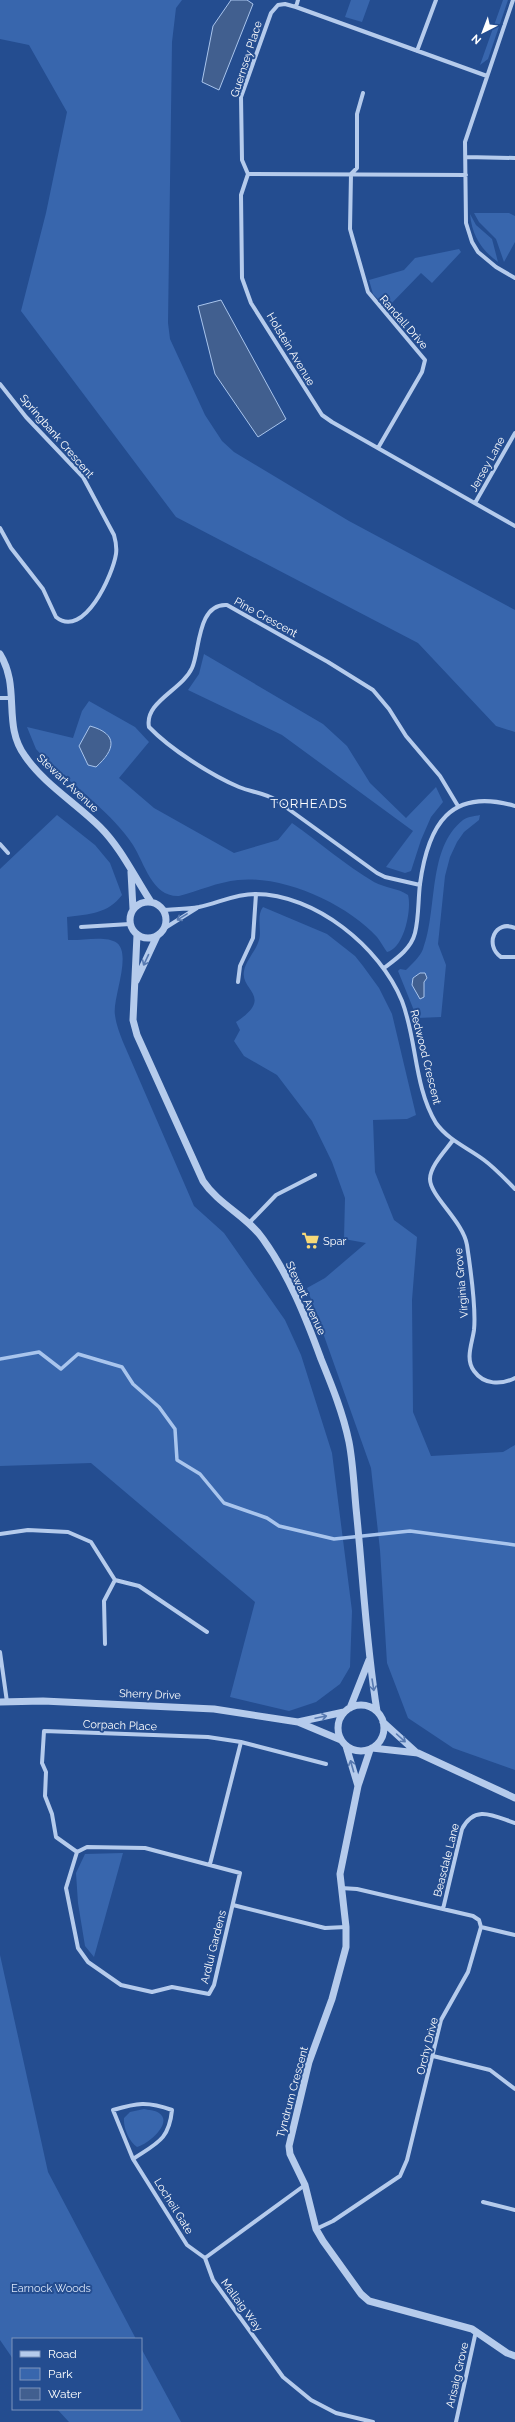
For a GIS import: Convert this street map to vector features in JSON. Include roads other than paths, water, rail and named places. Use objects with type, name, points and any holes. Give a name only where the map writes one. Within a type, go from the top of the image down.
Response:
[{"type":"street","points":[[296,8],[298,0]]},
{"type":"street","points":[[418,51],[436,0]]},
{"type":"street","points":[[514,0],[468,133],[466,157],[466,222],[472,242],[486,259],[515,278]]},
{"type":"street","name":"Guernsey Place","points":[[248,174],[242,160],[241,97],[271,13],[278,5],[285,4],[487,76]]},
{"type":"street","points":[[352,174],[356,168],[357,114],[363,93]]},
{"type":"street","points":[[466,157],[515,158]]},
{"type":"street","points":[[248,174],[466,174]]},
{"type":"street","name":"Holstein Avenue","points":[[248,174],[241,195],[242,278],[247,295],[322,415],[515,526]]},
{"type":"street","name":"Randall Drive","points":[[352,174],[350,229],[368,292],[425,360],[422,372],[378,448]]},
{"type":"street","name":"Springbank Crescent","points":[[0,384],[26,417],[83,477],[114,535],[116,544],[114,564],[94,605],[81,616],[68,622],[56,617],[43,588],[11,548],[0,528]]},
{"type":"street","name":"Jersey Lane","points":[[475,503],[515,433]]},
{"type":"street","name":"Pine Crescent","points":[[420,885],[385,877],[272,798],[239,787],[176,750],[149,727],[149,714],[188,675],[195,660],[198,634],[207,618],[216,608],[221,605],[227,605],[328,662],[373,690],[389,709],[406,736],[440,776],[458,806]]},
{"type":"street","name":"Stewart Avenue","points":[[0,654],[12,682],[11,698],[14,730],[24,755],[36,769],[107,834],[123,854],[131,872],[151,902]]},
{"type":"street","points":[[0,698],[11,698]]},
{"type":"street","points":[[384,968],[399,957],[412,940],[415,933],[423,866],[434,834],[441,822],[458,806],[470,801],[482,800],[515,806]]},
{"type":"street","points":[[0,844],[8,853]]},
{"type":"street","name":"Stewart Avenue","points":[[131,872],[133,909]]},
{"type":"street","points":[[238,982],[240,966],[253,938],[256,894]]},
{"type":"street","name":"Redwood Crescent","points":[[165,928],[199,907],[226,898],[256,894],[273,896],[295,902],[335,921],[370,951],[384,968],[402,1001],[431,1114],[438,1125],[453,1140],[483,1159],[515,1189]]},
{"type":"street","points":[[151,902],[163,910],[166,916],[165,928],[157,936],[143,938],[137,935],[130,924],[133,909],[142,903],[151,902]]},
{"type":"street","name":"Redwood Crescent","points":[[163,910],[199,907]]},
{"type":"street","points":[[81,927],[130,924]]},
{"type":"street","points":[[515,928],[501,928],[496,931],[491,940],[493,950],[500,957],[515,957]]},
{"type":"street","name":"Stewart Avenue","points":[[137,935],[133,1020],[137,1035],[197,1169],[212,1195],[249,1223],[263,1239],[277,1261],[306,1320],[340,1406],[349,1444],[353,1477],[366,1599],[369,1660],[377,1712]]},
{"type":"street","name":"Stewart Avenue","points":[[135,984],[157,936]]},
{"type":"street","name":"Virginia Grove","points":[[453,1140],[431,1172],[430,1179],[435,1192],[459,1224],[467,1244],[474,1321],[469,1361],[475,1372],[490,1383],[498,1384],[515,1378]]},
{"type":"street","points":[[249,1223],[276,1195],[315,1175]]},
{"type":"street","points":[[0,1534],[28,1530],[68,1532],[91,1542],[115,1580],[138,1586],[207,1632]]},
{"type":"street","points":[[105,1644],[104,1601],[115,1580]]},
{"type":"street","points":[[0,1652],[4,1702]]},
{"type":"street","name":"Stewart Avenue","points":[[347,1710],[369,1660]]},
{"type":"street","name":"Sherry Drive","points":[[4,1702],[182,1706],[250,1714],[298,1722],[344,1743]]},
{"type":"street","points":[[418,1753],[371,1749],[361,1751],[344,1743],[338,1726],[347,1710],[364,1705],[377,1712],[384,1722],[418,1753],[515,1798]]},
{"type":"street","name":"Sherry Drive","points":[[298,1722],[347,1710]]},
{"type":"street","points":[[371,1749],[382,1738],[384,1722]]},
{"type":"street","name":"Corpach Place","points":[[76,1852],[56,1837],[52,1814],[46,1803],[46,1772],[42,1763],[44,1731],[208,1737],[241,1742],[326,1764]]},
{"type":"street","points":[[210,1864],[241,1742]]},
{"type":"street","name":"Tyndrum Crescent","points":[[344,1743],[358,1786]]},
{"type":"street","name":"Tyndrum Crescent","points":[[371,1749],[358,1786],[340,1874],[340,1888],[346,1927],[346,1947],[332,1999],[309,2062],[289,2146],[290,2154],[305,2185],[316,2229],[354,2286],[368,2301],[382,2306],[454,2323],[476,2332],[507,2353],[515,2356]]},
{"type":"street","name":"Beasdale Lane","points":[[443,1909],[462,1829],[466,1819],[475,1814],[489,1814],[515,1823]]},
{"type":"street","name":"Ardlui Gardens","points":[[87,1847],[145,1848],[240,1873],[214,1985],[209,1994],[172,1987],[152,1992],[121,1985],[88,1962],[78,1948],[66,1888],[76,1852],[87,1847]]},
{"type":"street","points":[[340,1888],[357,1889],[473,1916],[479,1920],[481,1927],[515,1935]]},
{"type":"street","name":"Ardlui Gardens","points":[[233,1905],[325,1928],[346,1927]]},
{"type":"street","name":"Orchy Drive","points":[[316,2229],[333,2221],[400,2176],[407,2160],[441,2020],[468,1972],[481,1927]]},
{"type":"street","points":[[433,2056],[490,2070],[515,2089]]},
{"type":"street","name":"Locheil Gate","points":[[133,2159],[162,2140],[167,2133],[172,2110],[156,2104],[140,2102],[112,2110],[133,2159],[187,2245],[205,2258]]},
{"type":"street","points":[[205,2258],[305,2185]]},
{"type":"street","points":[[483,2202],[515,2210]]},
{"type":"street","name":"Mallaig Way","points":[[205,2258],[213,2280],[283,2377],[311,2400],[330,2410],[373,2422]]},
{"type":"street","name":"Arisaig Grove","points":[[456,2422],[476,2332]]},
{"type":"water","points":[[231,0],[247,0],[253,4],[219,90],[202,82],[213,26]]},
{"type":"water","points":[[221,300],[286,419],[258,437],[215,374],[198,306]]},
{"type":"water","points":[[90,726],[106,733],[110,738],[111,743],[107,755],[96,767],[88,765],[79,746]]},
{"type":"water","points":[[420,973],[425,973],[427,978],[424,982],[424,997],[420,999],[412,985],[413,978]]},
{"type":"waterway","points":[[0,1359],[39,1352],[61,1369],[78,1354],[122,1367],[133,1384],[159,1407],[175,1429],[177,1460],[200,1474],[224,1503],[267,1518],[279,1526],[334,1539],[410,1531],[515,1545]]},
{"type":"place","name":"Spar","points":[[310,1241]]},
{"type":"district","name":"TORHEADS","points":[[309,803]]},
{"type":"park label","name":"Earnock Woods","points":[[51,2288]]}]
